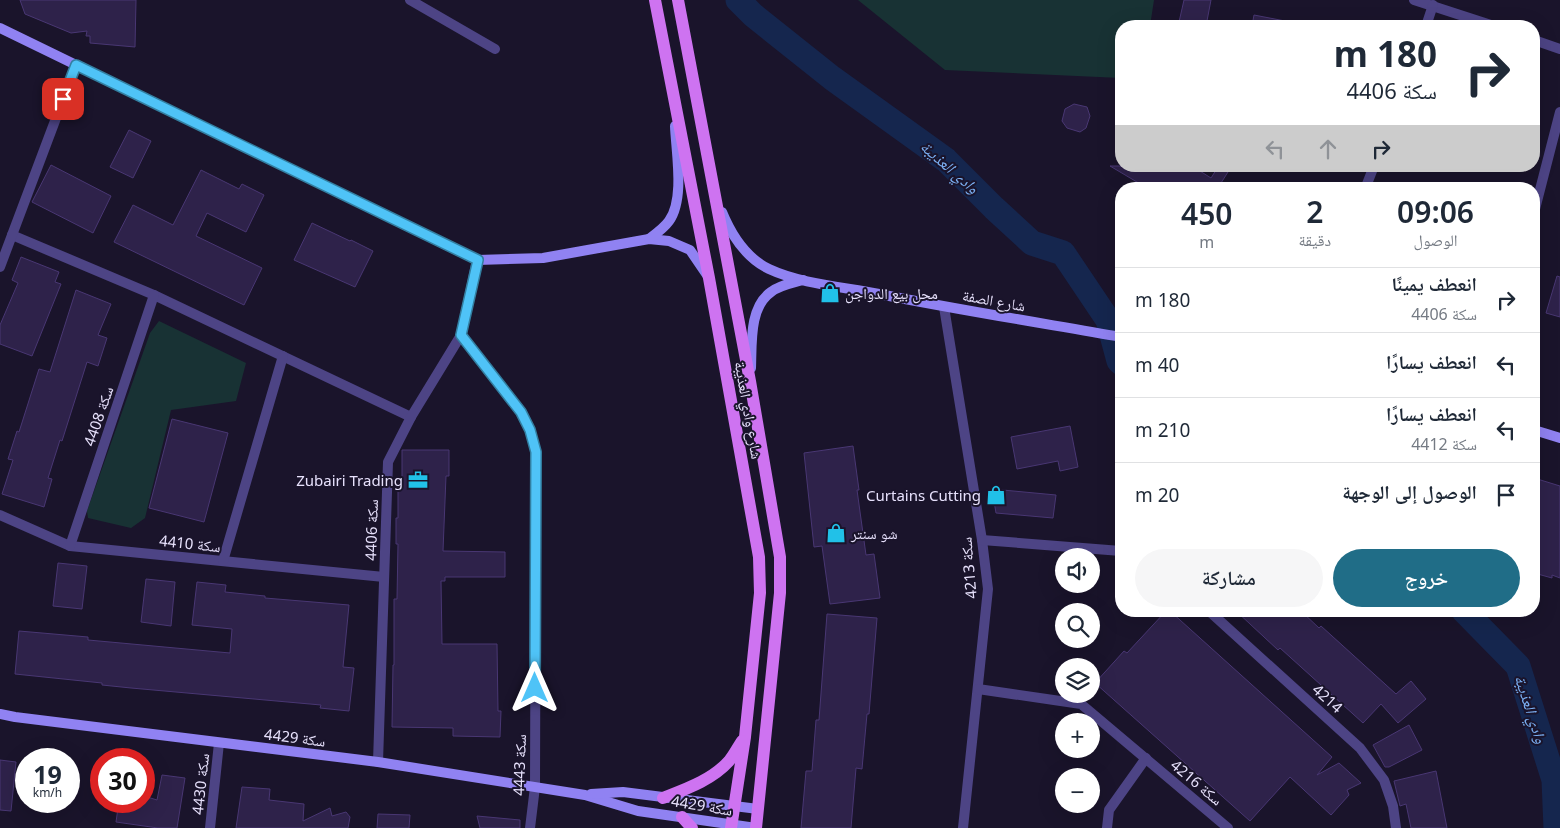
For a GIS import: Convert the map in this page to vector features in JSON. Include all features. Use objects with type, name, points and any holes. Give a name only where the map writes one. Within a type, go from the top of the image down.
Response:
[{"type":"main road","name":"شارع وادي العذيبة","points":[[655,0],[709,278],[759,557],[760,594],[745,737],[731,826]]},
{"type":"main road","name":"شارع وادي العذيبة","points":[[678,0],[750,380],[780,557],[780,593],[756,828]]},
{"type":"main road","points":[[664,798],[692,787],[711,776],[729,761],[745,737]]},
{"type":"main road","points":[[682,817],[692,828]]},
{"type":"street","points":[[410,0],[495,49]]},
{"type":"street","points":[[1414,0],[1477,20]]},
{"type":"street","points":[[1428,20],[1433,5]]},
{"type":"street","points":[[0,28],[478,260],[543,258],[650,239],[669,241],[690,250],[709,278]]},
{"type":"street","points":[[1540,42],[1560,49]]},
{"type":"street","points":[[0,267],[76,65]]},
{"type":"street","points":[[650,239],[670,220],[677,204],[674,101]]},
{"type":"street","points":[[1540,190],[1560,112]]},
{"type":"street","name":"شارع الصفة","points":[[716,199],[738,243],[751,258],[769,269],[803,280],[944,307],[1115,336]]},
{"type":"street","points":[[12,235],[154,295],[411,417]]},
{"type":"street","name":"سكة 4406","points":[[378,762],[388,462],[411,417],[461,335],[478,260]]},
{"type":"street","name":"شارع الصفة","points":[[750,380],[752,337],[760,302],[770,292],[781,286],[803,280]]},
{"type":"street","name":"سكة 4408","points":[[70,546],[154,295]]},
{"type":"street","name":"سكة 4213","points":[[944,307],[982,540],[988,589],[963,828]]},
{"type":"street","name":"سكة 4443","points":[[461,335],[521,412],[530,430],[536,452],[535,787],[530,828]]},
{"type":"street","points":[[222,562],[283,356]]},
{"type":"street","points":[[1540,432],[1560,438]]},
{"type":"street","name":"سكة 4410","points":[[0,515],[70,546],[384,578]]},
{"type":"street","points":[[982,540],[1115,551]]},
{"type":"street","name":"4214","points":[[1216,617],[1360,748],[1384,780],[1396,828]]},
{"type":"street","name":"سكة 4216","points":[[978,689],[1081,704],[1228,828]]},
{"type":"street","name":"سكة 4429","points":[[0,714],[378,762],[585,795],[638,811],[731,826],[756,828]]},
{"type":"street","name":"سكة 4430","points":[[210,828],[219,743]]},
{"type":"street","points":[[1107,828],[1109,810],[1146,758]]},
{"type":"street","name":"سكة 4429","points":[[585,795],[623,792],[758,809]]},
{"type":"green space","points":[[858,0],[1154,0],[1151,20],[1115,20],[1115,78],[945,70]]},
{"type":"green space","points":[[159,321],[246,363],[236,401],[171,410],[145,518],[131,528],[88,518],[87,511],[150,333]]},
{"type":"building","points":[[20,0],[136,0],[135,47],[90,43],[90,36],[86,36],[87,31],[71,33],[25,14]]},
{"type":"building","points":[[1184,0],[1211,0],[1207,20],[1179,20]]},
{"type":"building","points":[[1254,15],[1280,20],[1253,20]]},
{"type":"building","points":[[1074,104],[1087,107],[1090,116],[1086,128],[1080,132],[1067,128],[1062,121],[1065,109]]},
{"type":"building","points":[[129,130],[151,141],[133,178],[110,167]]},
{"type":"building","points":[[51,165],[111,196],[93,233],[32,202]]},
{"type":"building","points":[[201,170],[239,189],[242,184],[264,195],[246,232],[207,213],[196,236],[262,268],[244,305],[114,242],[133,205],[173,225]]},
{"type":"building","points":[[1120,172],[1202,172],[1211,178],[1215,172],[1228,172],[1222,182],[1137,182]]},
{"type":"building","points":[[312,223],[373,251],[355,287],[294,260]]},
{"type":"building","points":[[21,257],[59,272],[55,282],[61,284],[32,356],[0,344],[0,325],[18,283],[12,280]]},
{"type":"building","points":[[1557,276],[1560,277],[1560,317],[1546,313]]},
{"type":"building","points":[[76,290],[111,304],[98,335],[107,338],[98,366],[87,362],[48,478],[52,479],[44,507],[2,494],[13,460],[8,459],[17,431],[19,432],[39,369],[50,372]]},
{"type":"building","points":[[172,419],[228,433],[204,522],[149,508]]},
{"type":"building","points":[[1070,426],[1078,467],[1060,471],[1058,461],[1017,469],[1011,437]]},
{"type":"building","points":[[853,446],[866,555],[874,554],[880,598],[830,604],[822,546],[814,547],[804,453]]},
{"type":"building","points":[[402,450],[449,450],[449,476],[446,476],[443,551],[505,552],[505,577],[445,577],[445,581],[441,581],[442,644],[497,644],[498,711],[501,711],[500,737],[453,736],[453,728],[392,727],[394,599],[397,599],[398,544],[396,544],[396,518],[398,518],[398,484],[402,484]]},
{"type":"building","points":[[1540,480],[1560,486],[1560,578],[1552,575],[1552,578],[1540,575]]},
{"type":"building","points":[[992,489],[1056,495],[1053,518],[996,513]]},
{"type":"building","points":[[58,563],[87,566],[82,609],[53,606]]},
{"type":"building","points":[[146,579],[175,582],[171,626],[141,622]]},
{"type":"building","points":[[197,582],[226,585],[225,592],[265,596],[265,598],[349,605],[343,667],[354,668],[349,711],[320,708],[321,705],[131,688],[15,674],[19,631],[88,637],[88,640],[230,653],[232,629],[192,625]]},
{"type":"building","points":[[827,614],[877,618],[869,714],[867,714],[862,769],[856,768],[851,828],[801,828],[806,771],[812,771],[816,720],[819,720]]},
{"type":"building","points":[[1160,617],[1177,617],[1332,757],[1317,775],[1339,763],[1361,783],[1347,790],[1349,795],[1331,815],[1290,777],[1250,821],[1100,687],[1100,677],[1124,651],[1127,653]]},
{"type":"building","points":[[1242,617],[1307,617],[1319,628],[1321,626],[1396,694],[1411,681],[1426,699],[1398,723],[1381,704],[1363,723],[1280,648],[1278,650]]},
{"type":"building","points":[[1409,725],[1422,750],[1389,767],[1385,767],[1373,745]]},
{"type":"building","points":[[0,760],[15,762],[11,811],[0,810]]},
{"type":"building","points":[[1436,771],[1447,828],[1411,828],[1406,804],[1400,806],[1394,781]]},
{"type":"building","points":[[162,775],[185,778],[177,828],[158,828],[116,822],[117,813],[155,813],[155,799],[157,800]]},
{"type":"building","points":[[242,787],[270,789],[269,800],[304,804],[303,821],[330,808],[332,816],[346,812],[350,817],[348,828],[236,828]]},
{"type":"building","points":[[378,814],[410,815],[409,828],[377,828]]},
{"type":"building","points":[[477,816],[520,820],[520,828],[480,828]]},
{"type":"waterway","name":"وادي العذيبة","points":[[738,0],[753,15],[832,78],[946,160],[1032,243],[1063,253],[1108,320],[1115,346]]},
{"type":"waterway","name":"وادي العذيبة","points":[[1470,617],[1518,666],[1554,780],[1556,828]]},
{"type":"place","name":"محل بيع الدواجن","points":[[830,293]]},
{"type":"place","name":"Zubairi Trading","points":[[418,480]]},
{"type":"place","name":"Curtains Cutting","points":[[996,495]]},
{"type":"place","name":"شو سنتر","points":[[836,533]]},
{"type":"route","points":[[63,99],[76,65],[478,260],[461,335],[521,412],[530,430],[536,452],[535,688]]}]
